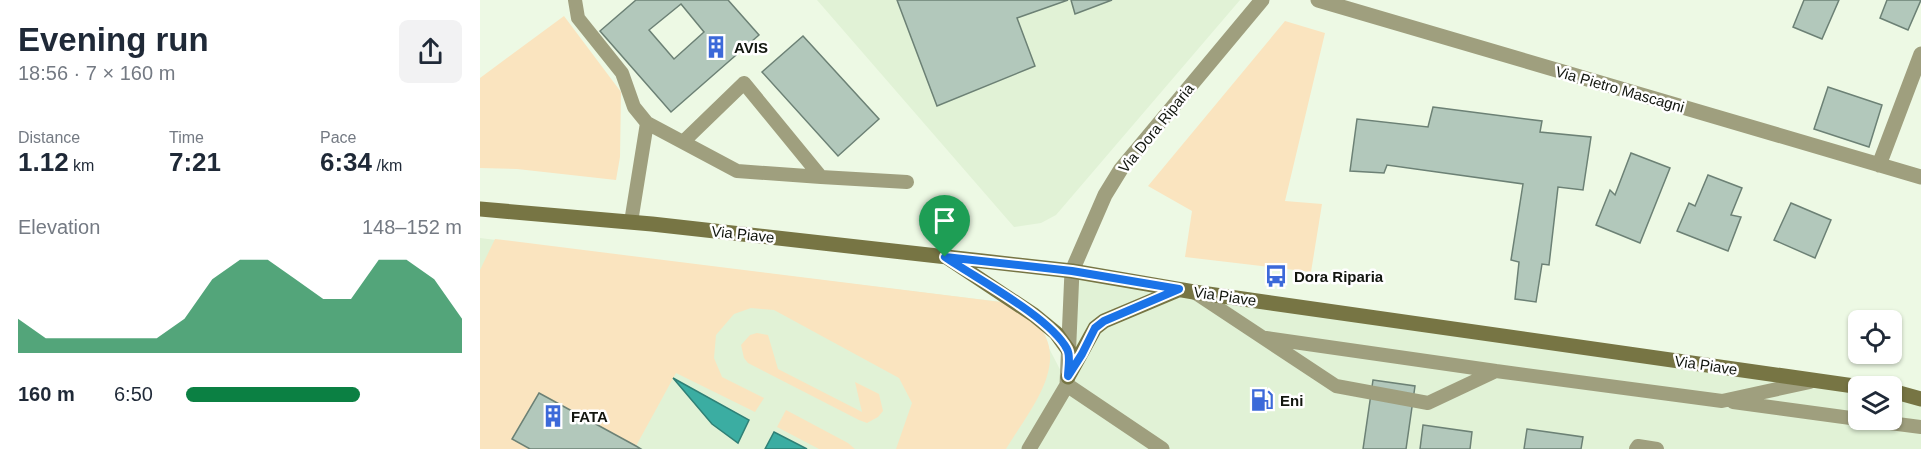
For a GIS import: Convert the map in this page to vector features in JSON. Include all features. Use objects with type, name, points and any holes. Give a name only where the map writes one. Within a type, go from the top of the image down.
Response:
[{"type":"main road","name":"Via Piave","points":[[480,209],[631,222],[1072,271],[1186,291],[1848,385]]},
{"type":"main road","points":[[945,257],[1034,315],[1056,333],[1069,351]]},
{"type":"main road","points":[[1068,381],[1095,328],[1104,321],[1186,291]]},
{"type":"main road","points":[[1902,391],[1921,388]]},
{"type":"main road","points":[[1902,394],[1921,399]]},
{"type":"street","name":"Via Dora Riparia","points":[[1072,271],[1105,195],[1121,169],[1262,0]]},
{"type":"street","name":"Via Pietro Mascagni","points":[[1318,0],[1921,177]]},
{"type":"street","points":[[1879,165],[1921,54]]},
{"type":"street","points":[[1029,449],[1068,381],[1072,271]]},
{"type":"street","points":[[1068,381],[1162,449]]},
{"type":"lane","points":[[575,0],[578,18],[622,73],[634,107],[647,123],[737,171],[907,182]]},
{"type":"lane","points":[[683,142],[744,84],[821,177]]},
{"type":"lane","points":[[631,222],[647,123]]},
{"type":"lane","points":[[1186,291],[1336,386],[1428,403],[1496,370]]},
{"type":"lane","points":[[1261,338],[1848,418]]},
{"type":"lane","points":[[1722,401],[1815,381]]},
{"type":"lane","points":[[1902,425],[1921,427]]},
{"type":"lane","points":[[1636,449],[1638,446],[1657,449]]},
{"type":"shaded area","points":[[817,0],[1240,0],[1056,215],[1041,223],[1014,227]]},
{"type":"shaded area","points":[[564,16],[621,92],[620,157],[616,180],[517,169],[480,168],[480,78]]},
{"type":"shaded area","points":[[1285,21],[1325,33],[1285,201],[1322,204],[1311,272],[1185,257],[1192,211],[1148,186]]},
{"type":"shaded area","points":[[480,238],[1001,302],[1039,329],[1067,383],[1072,271],[1848,386],[1848,430],[1902,430],[1902,393],[1921,396],[1921,449],[480,449]]},
{"type":"shaded area","points":[[495,239],[1001,302],[1030,317],[1043,333],[1049,349],[1049,366],[1045,383],[1006,449],[896,449],[912,403],[899,378],[774,310],[751,308],[734,314],[716,335],[714,358],[722,377],[764,398],[755,412],[676,373],[636,446],[539,393],[512,438],[530,449],[480,449],[480,270]]},
{"type":"shaded area","points":[[757,333],[768,335],[778,369],[862,412],[855,382],[879,394],[883,411],[867,423],[748,363],[744,358],[741,345],[750,335]]},
{"type":"shaded area","points":[[786,410],[855,449],[819,449],[777,427]]},
{"type":"water","points":[[673,378],[749,420],[738,443],[712,424]]},
{"type":"water","points":[[774,432],[807,449],[765,449]]},
{"type":"building","name":"AVIS","points":[[636,0],[728,0],[759,35],[671,112],[600,31]],"holes":[[[681,4],[704,32],[674,59],[649,30]]]},
{"type":"building","points":[[897,0],[1068,0],[1017,18],[1035,66],[937,106]]},
{"type":"building","points":[[1071,0],[1112,0],[1075,14]]},
{"type":"building","points":[[1804,0],[1839,0],[1822,39],[1793,27]]},
{"type":"building","points":[[1887,0],[1921,0],[1908,30],[1880,18]]},
{"type":"building","points":[[803,36],[879,119],[838,156],[762,72]]},
{"type":"building","points":[[1828,87],[1882,105],[1869,147],[1814,129]]},
{"type":"building","points":[[1433,107],[1542,121],[1540,132],[1591,137],[1583,190],[1558,187],[1549,265],[1542,264],[1536,302],[1515,299],[1519,262],[1511,260],[1523,184],[1387,165],[1384,173],[1350,171],[1357,119],[1428,127]]},
{"type":"building","points":[[1631,153],[1670,168],[1640,243],[1596,225],[1610,190],[1615,195]]},
{"type":"building","points":[[1708,175],[1742,188],[1731,215],[1741,217],[1728,251],[1677,231],[1689,203],[1695,206]]},
{"type":"building","points":[[1791,203],[1831,220],[1815,258],[1774,240]]},
{"type":"building","points":[[1373,380],[1415,386],[1406,449],[1363,449]]},
{"type":"building","name":"FATA","points":[[539,393],[641,449],[530,449],[512,439]]},
{"type":"building","points":[[1423,425],[1472,432],[1470,449],[1420,449]]},
{"type":"building","points":[[1527,429],[1583,437],[1581,449],[1524,449]]},
{"type":"place","name":"AVIS","points":[[716,47]]},
{"type":"place","name":"Dora Riparia","points":[[1276,276]]},
{"type":"place","name":"Eni","points":[[1262,400]]},
{"type":"place","name":"FATA","points":[[553,416]]},
{"type":"route","points":[[945,257],[1072,271],[1179,289],[1104,321],[1095,328],[1068,376],[1069,351],[1056,333],[1034,315],[945,257]]}]
